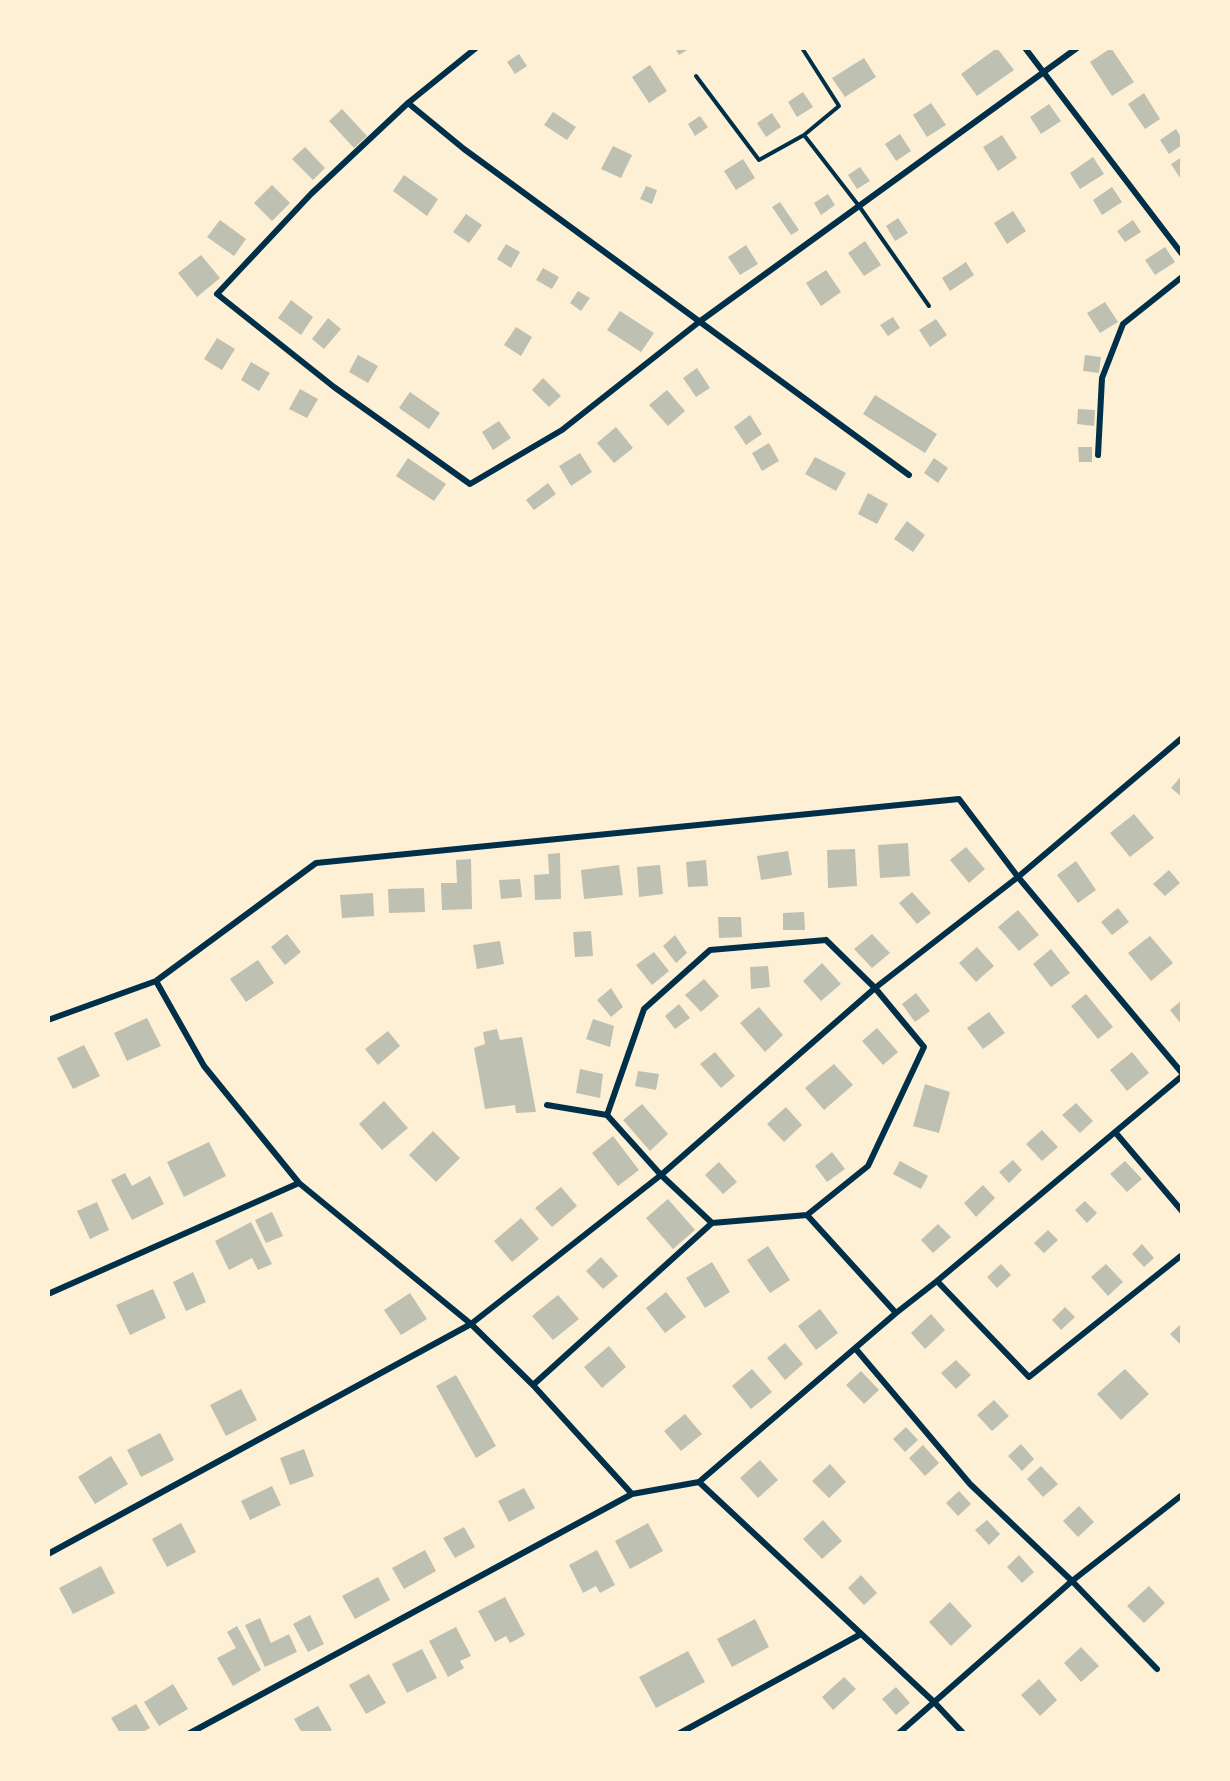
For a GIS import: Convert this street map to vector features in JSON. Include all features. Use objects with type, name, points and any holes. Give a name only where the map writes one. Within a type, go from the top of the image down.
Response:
[{"type":"street","points":[[476,48],[408,103],[311,194],[217,294],[334,387],[470,484],[562,430],[699,322],[1077,48]]},
{"type":"street","points":[[1025,48],[1042,74],[1182,254]]},
{"type":"street","points":[[408,103],[464,149],[909,475]]},
{"type":"street","points":[[1098,455],[1102,378],[1123,324],[1182,277]]},
{"type":"street","points":[[48,1554],[471,1324],[661,1175],[875,988],[1018,877],[1182,738]]},
{"type":"street","points":[[48,1020],[156,981],[316,863],[959,799],[1018,877],[1182,1075],[938,1281],[896,1312],[699,1482],[632,1494],[190,1733]]},
{"type":"street","points":[[533,1385],[712,1223],[807,1215],[868,1166],[924,1047],[875,988],[826,940],[710,950],[644,1009],[607,1115]]},
{"type":"street","points":[[156,981],[204,1066],[299,1183],[471,1324],[533,1385],[632,1494]]},
{"type":"street","points":[[547,1105],[607,1115],[661,1175],[712,1223]]},
{"type":"street","points":[[1115,1132],[1182,1211]]},
{"type":"street","points":[[48,1294],[299,1183]]},
{"type":"street","points":[[807,1215],[896,1312]]},
{"type":"street","points":[[938,1281],[1029,1377],[1182,1255]]},
{"type":"street","points":[[855,1348],[970,1484],[1072,1581],[1157,1669]]},
{"type":"street","points":[[699,1482],[934,1702],[963,1733]]},
{"type":"street","points":[[899,1733],[1072,1581],[1182,1495]]},
{"type":"street","points":[[680,1733],[861,1634]]},
{"type":"lane","points":[[696,76],[759,160],[804,135],[839,106],[802,48]]},
{"type":"lane","points":[[804,135],[859,206],[930,306]]},
{"type":"building","points":[[675,48],[690,48],[679,55]]},
{"type":"building","points":[[997,48],[1014,70],[977,96],[961,74]]},
{"type":"building","points":[[1111,48],[1134,82],[1112,96],[1090,62]]},
{"type":"building","points":[[519,54],[527,66],[515,74],[507,62]]},
{"type":"building","points":[[864,58],[876,77],[845,97],[832,78]]},
{"type":"building","points":[[650,65],[667,91],[649,103],[632,77]]},
{"type":"building","points":[[803,92],[813,107],[797,117],[788,102]]},
{"type":"building","points":[[1144,93],[1160,119],[1145,129],[1128,104]]},
{"type":"building","points":[[931,103],[946,125],[927,137],[913,115]]},
{"type":"building","points":[[1049,104],[1061,121],[1041,134],[1030,117]]},
{"type":"building","points":[[342,109],[367,136],[354,148],[329,121]]},
{"type":"building","points":[[553,112],[576,127],[567,140],[544,125]]},
{"type":"building","points":[[772,113],[781,127],[766,137],[757,123]]},
{"type":"building","points":[[700,116],[708,127],[695,136],[688,124]]},
{"type":"building","points":[[1176,129],[1182,139],[1182,145],[1169,154],[1160,140]]},
{"type":"building","points":[[900,134],[911,151],[896,161],[885,144]]},
{"type":"building","points":[[1002,135],[1017,158],[998,171],[983,147]]},
{"type":"building","points":[[613,146],[632,155],[621,178],[601,169]]},
{"type":"building","points":[[305,147],[325,168],[313,180],[292,159]]},
{"type":"building","points":[[1093,157],[1104,174],[1080,189],[1070,173]]},
{"type":"building","points":[[1182,157],[1182,181],[1171,164]]},
{"type":"building","points":[[743,159],[755,178],[736,190],[724,171]]},
{"type":"building","points":[[860,167],[870,181],[857,189],[848,175]]},
{"type":"building","points":[[404,175],[438,199],[427,216],[393,191]]},
{"type":"building","points":[[272,185],[290,203],[272,221],[254,203]]},
{"type":"building","points":[[646,186],[657,190],[652,204],[640,199]]},
{"type":"building","points":[[1112,187],[1122,202],[1102,215],[1093,200]]},
{"type":"building","points":[[828,194],[835,205],[821,215],[814,203]]},
{"type":"building","points":[[780,202],[799,230],[791,235],[772,207]]},
{"type":"building","points":[[1013,211],[1026,231],[1007,244],[994,223]]},
{"type":"building","points":[[466,214],[482,225],[469,243],[453,232]]},
{"type":"building","points":[[898,218],[908,233],[895,241],[886,226]]},
{"type":"building","points":[[220,220],[246,239],[234,256],[207,237]]},
{"type":"building","points":[[1133,220],[1141,232],[1125,242],[1117,231]]},
{"type":"building","points":[[865,241],[881,265],[864,276],[848,253]]},
{"type":"building","points":[[506,244],[520,252],[511,268],[497,259]]},
{"type":"building","points":[[746,245],[758,264],[740,275],[728,257]]},
{"type":"building","points":[[1165,247],[1175,262],[1155,275],[1145,260]]},
{"type":"building","points":[[201,255],[220,278],[197,297],[178,273]]},
{"type":"building","points":[[966,262],[974,275],[950,291],[942,278]]},
{"type":"building","points":[[543,268],[559,277],[552,289],[536,280]]},
{"type":"building","points":[[826,270],[841,292],[821,306],[806,283]]},
{"type":"building","points":[[578,291],[590,298],[581,311],[570,303]]},
{"type":"building","points":[[291,300],[313,317],[301,335],[278,318]]},
{"type":"building","points":[[1105,302],[1118,322],[1100,333],[1087,313]]},
{"type":"building","points":[[620,311],[654,333],[641,352],[607,330]]},
{"type":"building","points":[[893,317],[900,328],[888,336],[880,325]]},
{"type":"building","points":[[328,318],[341,329],[324,349],[312,339]]},
{"type":"building","points":[[936,319],[947,335],[930,347],[919,330]]},
{"type":"building","points":[[516,327],[532,337],[521,356],[504,345]]},
{"type":"building","points":[[217,338],[235,349],[222,370],[204,359]]},
{"type":"building","points":[[358,355],[378,366],[368,383],[349,372]]},
{"type":"building","points":[[1085,355],[1101,357],[1099,373],[1083,371]]},
{"type":"building","points":[[251,362],[270,373],[259,391],[241,380]]},
{"type":"building","points":[[697,368],[710,388],[696,397],[683,378]]},
{"type":"building","points":[[543,378],[561,396],[549,407],[532,390]]},
{"type":"building","points":[[300,389],[318,399],[307,418],[289,409]]},
{"type":"building","points":[[667,390],[685,411],[668,426],[649,405]]},
{"type":"building","points":[[410,392],[440,413],[429,429],[399,408]]},
{"type":"building","points":[[875,395],[937,434],[925,453],[863,414]]},
{"type":"building","points":[[1078,409],[1095,410],[1094,426],[1077,424]]},
{"type":"building","points":[[750,415],[762,434],[746,445],[734,427]]},
{"type":"building","points":[[499,421],[511,438],[493,450],[482,432]]},
{"type":"building","points":[[616,427],[633,448],[614,463],[597,443]]},
{"type":"building","points":[[769,443],[779,461],[762,471],[752,453]]},
{"type":"building","points":[[1078,447],[1092,447],[1092,462],[1079,462]]},
{"type":"building","points":[[580,453],[592,472],[571,486],[559,466]]},
{"type":"building","points":[[815,457],[846,473],[836,491],[805,474]]},
{"type":"building","points":[[408,458],[446,484],[434,501],[396,476]]},
{"type":"building","points":[[934,458],[948,468],[938,483],[924,473]]},
{"type":"building","points":[[548,483],[556,494],[534,510],[526,500]]},
{"type":"building","points":[[868,493],[888,504],[877,524],[858,514]]},
{"type":"building","points":[[907,521],[925,535],[913,552],[894,539]]},
{"type":"building","points":[[1182,775],[1182,797],[1171,788]]},
{"type":"building","points":[[1134,814],[1154,838],[1130,857],[1110,833]]},
{"type":"building","points":[[908,843],[910,876],[880,878],[878,845]]},
{"type":"building","points":[[966,847],[985,869],[969,883],[950,860]]},
{"type":"building","points":[[855,849],[857,886],[828,888],[827,850]]},
{"type":"building","points":[[788,851],[792,875],[761,880],[757,856]]},
{"type":"building","points":[[560,853],[561,899],[535,900],[534,875],[549,874],[548,854]]},
{"type":"building","points":[[471,859],[472,909],[442,910],[441,883],[457,883],[456,860]]},
{"type":"building","points":[[706,860],[708,886],[688,887],[686,862]]},
{"type":"building","points":[[1076,861],[1096,890],[1078,903],[1057,875]]},
{"type":"building","points":[[619,865],[623,895],[584,899],[581,870]]},
{"type":"building","points":[[660,865],[663,894],[639,897],[637,867]]},
{"type":"building","points":[[1169,870],[1180,883],[1165,896],[1153,884]]},
{"type":"building","points":[[520,879],[522,897],[501,899],[499,880]]},
{"type":"building","points":[[424,888],[425,912],[389,913],[388,889]]},
{"type":"building","points":[[912,892],[931,913],[917,924],[899,903]]},
{"type":"building","points":[[373,893],[374,916],[342,918],[340,895]]},
{"type":"building","points":[[1118,908],[1129,922],[1112,935],[1101,922]]},
{"type":"building","points":[[1018,910],[1039,935],[1019,951],[998,927]]},
{"type":"building","points":[[804,912],[805,930],[783,930],[783,913]]},
{"type":"building","points":[[718,917],[741,917],[742,937],[719,938]]},
{"type":"building","points":[[591,931],[593,956],[575,957],[573,932]]},
{"type":"building","points":[[287,934],[301,952],[285,965],[271,947]]},
{"type":"building","points":[[872,934],[890,953],[872,968],[854,949]]},
{"type":"building","points":[[675,935],[687,953],[676,963],[663,946]]},
{"type":"building","points":[[1150,936],[1173,963],[1151,981],[1128,953]]},
{"type":"building","points":[[500,941],[504,964],[477,969],[473,945]]},
{"type":"building","points":[[977,947],[994,966],[976,982],[959,963]]},
{"type":"building","points":[[1051,949],[1070,973],[1051,987],[1033,964]]},
{"type":"building","points":[[654,952],[669,971],[652,985],[636,965]]},
{"type":"building","points":[[258,960],[274,983],[246,1002],[230,979]]},
{"type":"building","points":[[822,963],[841,984],[821,1001],[803,981]]},
{"type":"building","points":[[768,966],[770,987],[751,989],[750,967]]},
{"type":"building","points":[[704,979],[719,996],[701,1012],[685,995]]},
{"type":"building","points":[[611,988],[623,1007],[611,1017],[597,1000]]},
{"type":"building","points":[[916,993],[930,1011],[915,1022],[902,1004]]},
{"type":"building","points":[[1086,994],[1113,1027],[1098,1039],[1071,1006]]},
{"type":"building","points":[[1182,1000],[1182,1025],[1170,1010]]},
{"type":"building","points":[[679,1004],[690,1018],[675,1029],[665,1016]]},
{"type":"building","points":[[759,1007],[783,1035],[765,1052],[740,1023]]},
{"type":"building","points":[[989,1012],[1005,1033],[983,1049],[967,1028]]},
{"type":"building","points":[[147,1018],[161,1046],[127,1061],[114,1033]]},
{"type":"building","points":[[593,1019],[614,1026],[610,1047],[586,1039]]},
{"type":"building","points":[[877,1028],[898,1052],[883,1065],[862,1041]]},
{"type":"building","points":[[497,1029],[500,1040],[522,1037],[536,1112],[516,1113],[515,1105],[485,1109],[474,1048],[485,1044],[483,1032]]},
{"type":"building","points":[[388,1031],[400,1046],[378,1065],[365,1049]]},
{"type":"building","points":[[84,1045],[100,1076],[73,1089],[57,1058]]},
{"type":"building","points":[[715,1052],[735,1076],[721,1088],[700,1064]]},
{"type":"building","points":[[1132,1052],[1149,1073],[1127,1091],[1110,1070]]},
{"type":"building","points":[[834,1064],[853,1085],[824,1110],[805,1088]]},
{"type":"building","points":[[580,1069],[603,1074],[600,1098],[576,1093]]},
{"type":"building","points":[[638,1071],[659,1074],[656,1090],[635,1086]]},
{"type":"building","points":[[925,1084],[950,1092],[939,1133],[913,1126]]},
{"type":"building","points":[[384,1101],[408,1128],[382,1150],[359,1124]]},
{"type":"building","points":[[1076,1103],[1093,1121],[1080,1133],[1062,1115]]},
{"type":"building","points":[[642,1104],[668,1134],[650,1151],[623,1120]]},
{"type":"building","points":[[786,1107],[802,1125],[784,1142],[767,1124]]},
{"type":"building","points":[[1042,1130],[1058,1147],[1042,1161],[1026,1144]]},
{"type":"building","points":[[433,1131],[460,1158],[436,1182],[409,1155]]},
{"type":"building","points":[[613,1136],[639,1170],[618,1186],[592,1153]]},
{"type":"building","points":[[209,1142],[226,1176],[184,1197],[167,1162]]},
{"type":"building","points":[[832,1152],[845,1169],[827,1182],[815,1166]]},
{"type":"building","points":[[1013,1160],[1022,1170],[1009,1183],[999,1172]]},
{"type":"building","points":[[900,1161],[928,1176],[921,1189],[893,1174]]},
{"type":"building","points":[[1125,1161],[1142,1179],[1127,1192],[1110,1174]]},
{"type":"building","points":[[719,1162],[737,1182],[723,1194],[705,1175]]},
{"type":"building","points":[[125,1173],[132,1186],[150,1176],[164,1204],[132,1220],[111,1180]]},
{"type":"building","points":[[983,1185],[995,1198],[976,1217],[964,1203]]},
{"type":"building","points":[[561,1187],[577,1206],[552,1227],[535,1208]]},
{"type":"building","points":[[668,1199],[695,1230],[673,1249],[646,1218]]},
{"type":"building","points":[[1085,1201],[1097,1213],[1087,1223],[1075,1210]]},
{"type":"building","points":[[97,1202],[109,1230],[90,1239],[77,1211]]},
{"type":"building","points":[[272,1212],[283,1236],[266,1243],[255,1220]]},
{"type":"building","points":[[521,1218],[539,1239],[512,1262],[494,1241]]},
{"type":"building","points":[[251,1222],[272,1264],[258,1270],[252,1258],[229,1270],[215,1241]]},
{"type":"building","points":[[938,1224],[951,1237],[933,1253],[921,1240]]},
{"type":"building","points":[[1048,1230],[1058,1240],[1044,1253],[1034,1243]]},
{"type":"building","points":[[1142,1244],[1154,1258],[1144,1267],[1132,1254]]},
{"type":"building","points":[[768,1246],[790,1280],[770,1293],[747,1260]]},
{"type":"building","points":[[601,1257],[618,1276],[603,1289],[586,1271]]},
{"type":"building","points":[[712,1262],[730,1292],[705,1308],[686,1278]]},
{"type":"building","points":[[1001,1264],[1011,1275],[997,1288],[987,1277]]},
{"type":"building","points":[[1106,1264],[1123,1282],[1108,1296],[1091,1277]]},
{"type":"building","points":[[193,1272],[206,1302],[186,1311],[173,1282]]},
{"type":"building","points":[[153,1289],[166,1318],[130,1335],[116,1305]]},
{"type":"building","points":[[666,1292],[686,1317],[665,1333],[646,1308]]},
{"type":"building","points":[[410,1293],[427,1319],[401,1335],[384,1310]]},
{"type":"building","points":[[558,1295],[579,1319],[553,1340],[532,1316]]},
{"type":"building","points":[[1065,1307],[1075,1317],[1061,1330],[1052,1320]]},
{"type":"building","points":[[820,1309],[838,1333],[816,1350],[798,1326]]},
{"type":"building","points":[[931,1314],[945,1330],[925,1349],[911,1333]]},
{"type":"building","points":[[1182,1323],[1182,1346],[1170,1334]]},
{"type":"building","points":[[785,1343],[803,1364],[785,1380],[767,1358]]},
{"type":"building","points":[[609,1346],[626,1367],[602,1388],[584,1367]]},
{"type":"building","points":[[956,1360],[971,1375],[956,1389],[941,1373]]},
{"type":"building","points":[[752,1369],[772,1392],[751,1409],[732,1386]]},
{"type":"building","points":[[1125,1369],[1149,1394],[1121,1420],[1097,1394]]},
{"type":"building","points":[[861,1371],[879,1390],[864,1404],[846,1385]]},
{"type":"building","points":[[456,1375],[496,1446],[476,1458],[436,1386]]},
{"type":"building","points":[[241,1389],[257,1420],[226,1436],[210,1405]]},
{"type":"building","points":[[994,1400],[1009,1416],[992,1431],[977,1415]]},
{"type":"building","points":[[685,1414],[702,1434],[681,1451],[664,1431]]},
{"type":"building","points":[[906,1427],[918,1440],[905,1452],[893,1439]]},
{"type":"building","points":[[160,1433],[174,1460],[141,1477],[127,1450]]},
{"type":"building","points":[[1021,1444],[1034,1459],[1022,1471],[1008,1456]]},
{"type":"building","points":[[923,1445],[939,1463],[925,1476],[909,1458]]},
{"type":"building","points":[[304,1449],[314,1476],[290,1485],[280,1458]]},
{"type":"building","points":[[111,1456],[128,1484],[95,1504],[78,1477]]},
{"type":"building","points":[[760,1460],[778,1480],[758,1498],[740,1478]]},
{"type":"building","points":[[830,1464],[846,1482],[829,1498],[812,1481]]},
{"type":"building","points":[[1041,1466],[1058,1484],[1043,1497],[1027,1479]]},
{"type":"building","points":[[272,1486],[281,1505],[250,1520],[241,1501]]},
{"type":"building","points":[[524,1488],[535,1508],[509,1522],[498,1501]]},
{"type":"building","points":[[959,1491],[971,1504],[958,1516],[946,1503]]},
{"type":"building","points":[[1079,1506],[1094,1522],[1078,1537],[1063,1521]]},
{"type":"building","points":[[823,1520],[842,1541],[822,1559],[803,1539]]},
{"type":"building","points":[[987,1520],[1000,1534],[989,1545],[975,1530]]},
{"type":"building","points":[[181,1523],[196,1552],[167,1567],[152,1539]]},
{"type":"building","points":[[648,1523],[663,1551],[630,1569],[615,1541]]},
{"type":"building","points":[[464,1527],[475,1547],[455,1558],[443,1538]]},
{"type":"building","points":[[425,1550],[436,1571],[404,1589],[392,1568]]},
{"type":"building","points":[[597,1550],[615,1585],[600,1593],[596,1586],[583,1593],[569,1565]]},
{"type":"building","points":[[1019,1555],[1034,1572],[1022,1583],[1007,1567]]},
{"type":"building","points":[[101,1566],[115,1593],[73,1614],[59,1588]]},
{"type":"building","points":[[861,1575],[877,1593],[864,1605],[848,1588]]},
{"type":"building","points":[[378,1577],[390,1600],[355,1619],[342,1596]]},
{"type":"building","points":[[1149,1586],[1165,1603],[1144,1623],[1127,1606]]},
{"type":"building","points":[[505,1597],[525,1635],[510,1643],[506,1636],[495,1642],[478,1611]]},
{"type":"building","points":[[950,1602],[972,1626],[951,1646],[929,1622]]},
{"type":"building","points":[[310,1615],[324,1644],[308,1652],[293,1624]]},
{"type":"building","points":[[260,1618],[271,1643],[289,1634],[297,1652],[265,1667],[245,1625]]},
{"type":"building","points":[[755,1619],[769,1647],[732,1667],[717,1639]]},
{"type":"building","points":[[237,1626],[261,1670],[233,1686],[217,1658],[236,1648],[227,1632]]},
{"type":"building","points":[[456,1627],[471,1656],[460,1661],[464,1668],[448,1677],[429,1641]]},
{"type":"building","points":[[1081,1647],[1099,1666],[1081,1682],[1064,1663]]},
{"type":"building","points":[[422,1649],[437,1678],[407,1693],[392,1664]]},
{"type":"building","points":[[688,1651],[705,1682],[656,1708],[639,1677]]},
{"type":"building","points":[[369,1674],[386,1703],[366,1714],[349,1685]]},
{"type":"building","points":[[844,1677],[856,1689],[833,1710],[822,1697]]},
{"type":"building","points":[[1039,1679],[1057,1700],[1040,1716],[1021,1695]]},
{"type":"building","points":[[173,1684],[188,1709],[159,1726],[144,1702]]},
{"type":"building","points":[[896,1687],[910,1703],[896,1715],[882,1699]]},
{"type":"building","points":[[136,1704],[150,1728],[141,1733],[120,1733],[111,1718]]},
{"type":"building","points":[[318,1706],[332,1730],[326,1733],[302,1733],[294,1719]]}]
